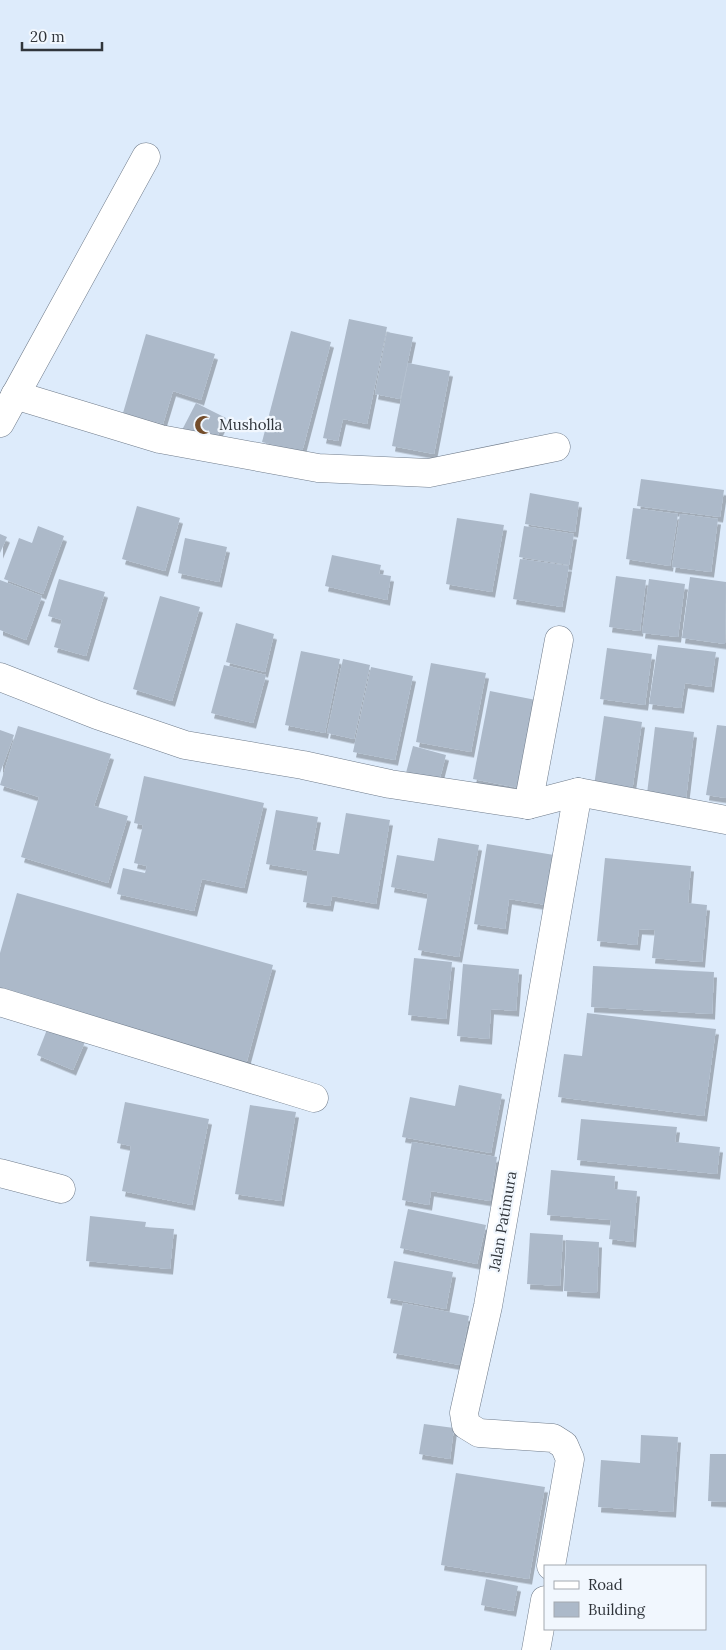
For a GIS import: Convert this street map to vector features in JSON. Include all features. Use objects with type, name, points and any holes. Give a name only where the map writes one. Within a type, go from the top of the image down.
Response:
[{"type":"street","points":[[0,424],[146,157]]},
{"type":"street","points":[[15,395],[160,439],[318,468],[429,472],[556,447]]},
{"type":"street","points":[[528,805],[559,640]]},
{"type":"street","points":[[0,677],[97,715],[185,746],[302,765],[390,784],[528,805],[578,792],[726,820]]},
{"type":"street","name":"Jalan Patimura","points":[[551,1565],[570,1459],[564,1445],[553,1438],[480,1433],[466,1426],[464,1413],[488,1306],[578,792]]},
{"type":"street","points":[[0,1002],[314,1098]]},
{"type":"street","points":[[0,1173],[61,1189]]},
{"type":"street","points":[[536,1650],[544,1606]]},
{"type":"building","points":[[349,319],[387,327],[367,424],[343,419],[338,441],[323,438]]},
{"type":"building","points":[[291,331],[331,342],[302,452],[262,442]]},
{"type":"building","points":[[387,332],[413,337],[400,399],[375,394]]},
{"type":"building","points":[[146,334],[215,354],[201,400],[173,391],[163,424],[123,413]]},
{"type":"building","points":[[408,363],[450,371],[434,454],[392,446]]},
{"type":"building","name":"Musholla","points":[[196,403],[226,418],[212,447],[181,432]]},
{"type":"building","points":[[641,479],[724,490],[720,517],[637,506]]},
{"type":"building","points":[[530,493],[579,502],[575,532],[525,524]]},
{"type":"building","points":[[137,506],[180,518],[165,571],[122,559]]},
{"type":"building","points":[[633,508],[678,514],[670,566],[626,559]]},
{"type":"building","points":[[680,514],[718,519],[711,572],[672,567]]},
{"type":"building","points":[[457,518],[504,525],[492,592],[446,584]]},
{"type":"building","points":[[38,526],[64,536],[43,594],[4,579],[19,538],[32,543]]},
{"type":"building","points":[[524,526],[574,534],[569,565],[519,557]]},
{"type":"building","points":[[0,534],[7,537],[0,553]]},
{"type":"building","points":[[185,538],[227,547],[219,582],[178,573]]},
{"type":"building","points":[[332,555],[381,565],[379,574],[391,576],[387,600],[325,586]]},
{"type":"building","points":[[520,559],[569,566],[562,607],[513,599]]},
{"type":"building","points":[[616,576],[646,580],[640,631],[609,627]]},
{"type":"building","points":[[690,577],[726,582],[725,644],[682,638]]},
{"type":"building","points":[[59,579],[105,592],[86,656],[54,647],[62,620],[48,616]]},
{"type":"building","points":[[649,579],[685,584],[678,637],[642,633]]},
{"type":"building","points":[[0,580],[42,596],[26,640],[0,630]]},
{"type":"building","points":[[160,596],[200,607],[172,701],[133,689]]},
{"type":"building","points":[[236,623],[274,634],[265,672],[226,662]]},
{"type":"building","points":[[658,645],[716,652],[711,687],[685,683],[681,708],[649,704]]},
{"type":"building","points":[[607,648],[652,654],[645,705],[600,699]]},
{"type":"building","points":[[301,651],[340,659],[325,733],[285,725]]},
{"type":"building","points":[[343,659],[370,665],[354,739],[327,733]]},
{"type":"building","points":[[431,663],[486,673],[471,752],[416,742]]},
{"type":"building","points":[[224,665],[266,675],[253,723],[211,713]]},
{"type":"building","points":[[371,667],[413,676],[395,760],[353,752]]},
{"type":"building","points":[[490,691],[536,700],[519,788],[473,779]]},
{"type":"building","points":[[604,716],[642,722],[632,792],[594,786]]},
{"type":"building","points":[[717,725],[726,726],[726,798],[706,795]]},
{"type":"building","points":[[18,726],[111,754],[94,806],[128,816],[108,883],[21,857],[39,797],[0,785]]},
{"type":"building","points":[[655,727],[694,732],[686,799],[647,794]]},
{"type":"building","points":[[0,730],[14,735],[0,773]]},
{"type":"building","points":[[413,746],[446,755],[439,782],[406,773]]},
{"type":"building","points":[[144,776],[264,803],[244,888],[202,879],[194,911],[117,894],[123,868],[145,873],[147,866],[134,863],[143,825],[134,823]]},
{"type":"building","points":[[276,810],[318,817],[312,850],[339,854],[346,813],[390,820],[376,904],[332,896],[330,906],[303,902],[308,871],[266,864]]},
{"type":"building","points":[[438,838],[479,845],[459,957],[418,950],[428,894],[391,887],[397,855],[434,861]]},
{"type":"building","points":[[487,844],[554,855],[546,905],[509,899],[505,929],[474,924]]},
{"type":"building","points":[[605,858],[691,866],[688,903],[707,905],[702,962],[652,958],[655,930],[639,929],[637,945],[597,941]]},
{"type":"building","points":[[17,893],[273,965],[244,1072],[0,996],[0,953]]},
{"type":"building","points":[[414,958],[452,962],[446,1019],[408,1015]]},
{"type":"building","points":[[463,964],[519,969],[516,1011],[491,1009],[489,1039],[457,1036]]},
{"type":"building","points":[[593,966],[714,972],[712,1014],[591,1007]]},
{"type":"building","points":[[587,1013],[716,1029],[704,1116],[558,1097],[564,1054],[582,1056]]},
{"type":"building","points":[[48,1027],[85,1042],[73,1070],[37,1055]]},
{"type":"building","points":[[459,1085],[502,1094],[491,1153],[402,1137],[410,1097],[455,1106]]},
{"type":"building","points":[[125,1102],[209,1119],[192,1205],[122,1191],[131,1146],[117,1143]]},
{"type":"building","points":[[250,1105],[296,1112],[281,1201],[235,1194]]},
{"type":"building","points":[[581,1119],[677,1127],[675,1142],[720,1147],[717,1174],[577,1160]]},
{"type":"building","points":[[412,1142],[497,1157],[490,1201],[431,1191],[429,1205],[402,1200]]},
{"type":"building","points":[[551,1170],[615,1176],[614,1189],[637,1191],[633,1242],[609,1239],[611,1220],[547,1215]]},
{"type":"building","points":[[408,1209],[486,1225],[477,1264],[400,1248]]},
{"type":"building","points":[[90,1216],[146,1222],[145,1227],[174,1229],[170,1269],[86,1261]]},
{"type":"building","points":[[530,1233],[563,1235],[560,1286],[527,1284]]},
{"type":"building","points":[[566,1240],[599,1242],[597,1293],[564,1291]]},
{"type":"building","points":[[394,1261],[453,1272],[446,1309],[387,1298]]},
{"type":"building","points":[[403,1303],[469,1316],[460,1365],[393,1353]]},
{"type":"building","points":[[424,1424],[454,1428],[450,1459],[419,1454]]},
{"type":"building","points":[[641,1435],[678,1437],[673,1512],[598,1507],[601,1460],[640,1463]]},
{"type":"building","points":[[710,1454],[726,1454],[726,1502],[708,1501]]},
{"type":"building","points":[[456,1473],[545,1487],[529,1579],[441,1565]]},
{"type":"building","points":[[486,1579],[518,1586],[513,1611],[481,1605]]},
{"type":"place","name":"Musholla","points":[[204,425]]}]
